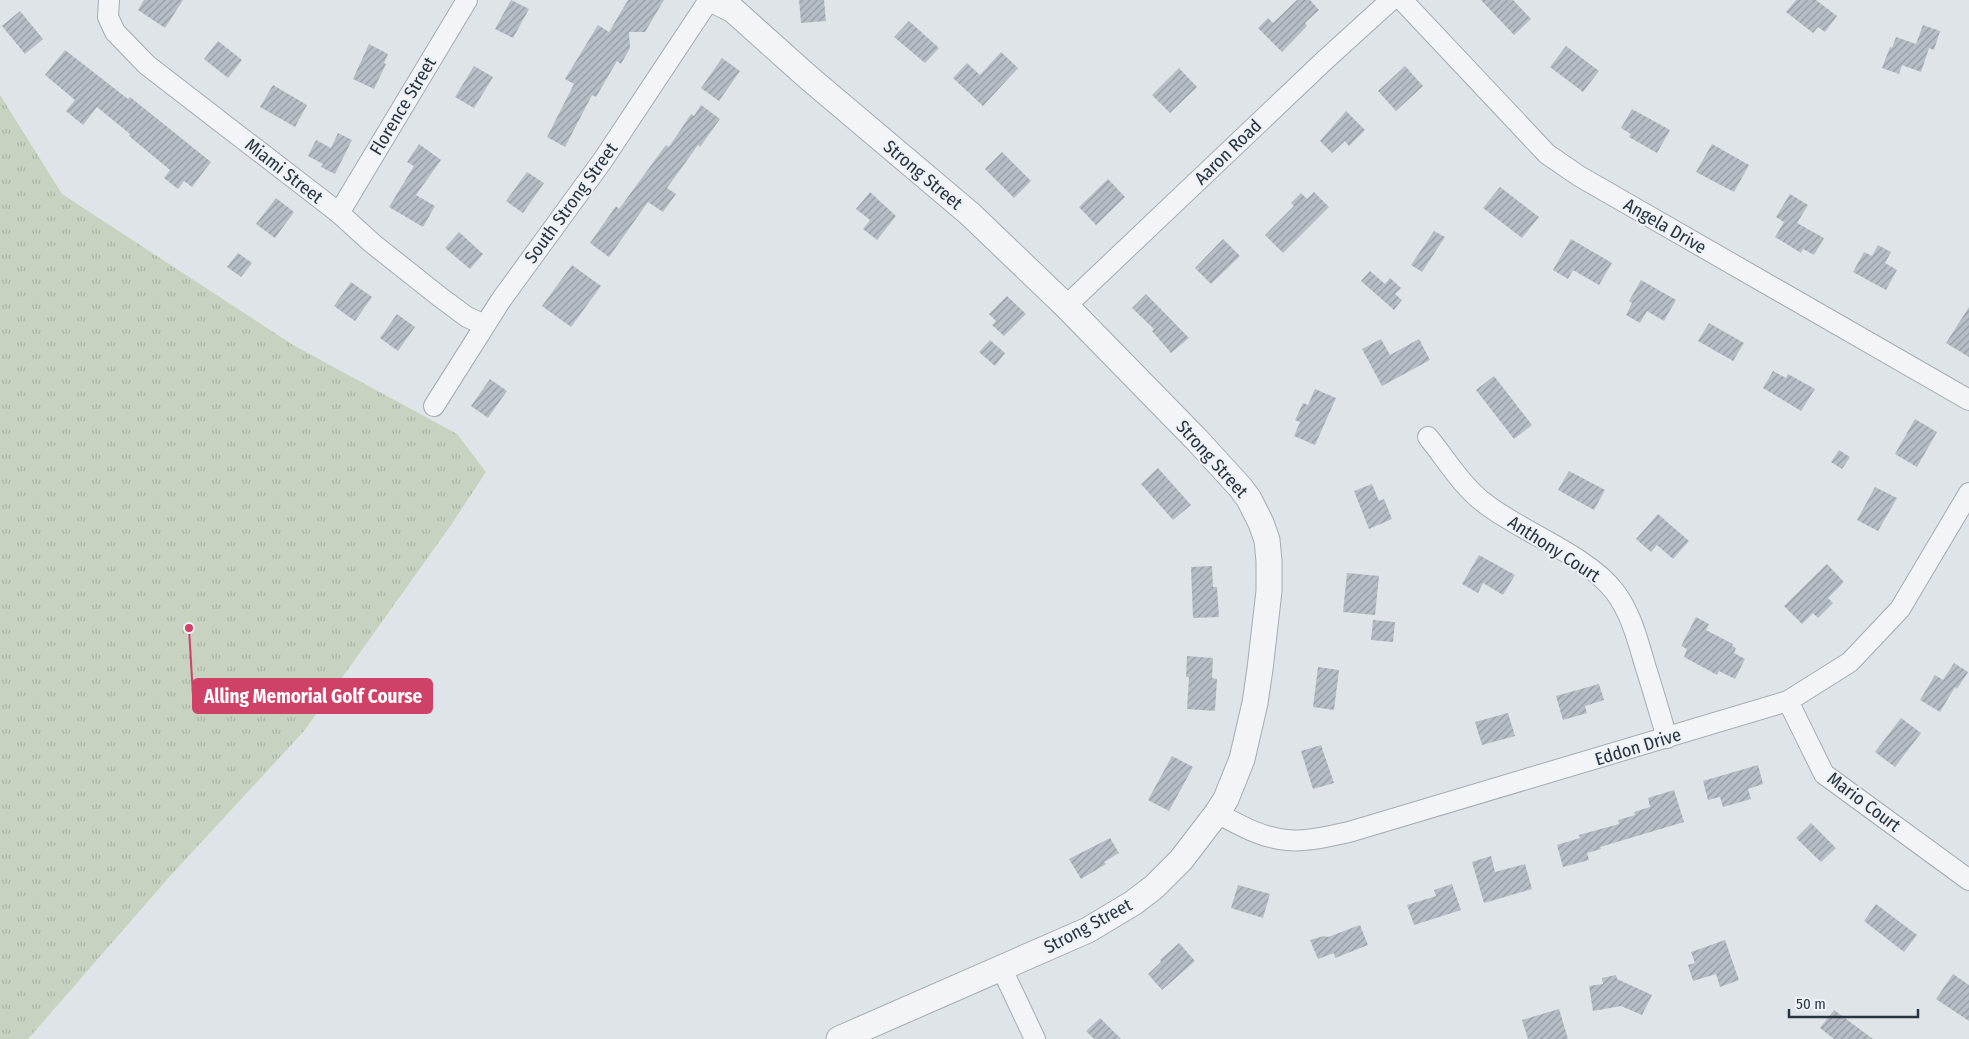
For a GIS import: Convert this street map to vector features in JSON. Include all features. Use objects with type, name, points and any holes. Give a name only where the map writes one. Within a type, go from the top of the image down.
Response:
[{"type":"street","name":"Miami Street","points":[[109,0],[108,17],[114,32],[148,65],[339,213],[372,243],[440,297],[467,317],[484,325]]},
{"type":"street","name":"Florence Street","points":[[339,213],[467,0]]},
{"type":"street","name":"South Strong Street","points":[[434,406],[484,325],[603,160],[709,0]]},
{"type":"street","name":"Strong Street","points":[[713,0],[734,10],[816,85],[970,214],[1066,306],[1231,477],[1255,510],[1266,540],[1269,561],[1269,591],[1255,703],[1242,759],[1226,799],[1181,860],[1154,887],[1133,903],[1088,930],[839,1039]]},
{"type":"street","name":"Aaron Road","points":[[1066,306],[1267,114],[1391,0]]},
{"type":"street","name":"Angela Drive","points":[[1402,0],[1546,154],[1579,176],[1969,400]]},
{"type":"street","name":"Anthony Court","points":[[1428,437],[1469,489],[1487,506],[1580,562],[1597,574],[1614,591],[1624,606],[1637,639],[1667,738]]},
{"type":"street","name":"Eddon Drive","points":[[1217,813],[1266,836],[1287,840],[1311,839],[1349,832],[1788,701],[1850,662],[1900,609],[1969,492]]},
{"type":"street","name":"Mario Court","points":[[1788,701],[1824,774],[1969,880]]},
{"type":"street","points":[[1002,969],[1035,1039]]},
{"type":"green space","points":[[0,95],[62,194],[293,345],[457,434],[486,472],[451,525],[304,731],[171,875],[28,1039],[0,1039]]},
{"type":"building","points":[[144,0],[183,0],[165,28],[138,10]]},
{"type":"building","points":[[511,0],[529,9],[513,38],[495,29]]},
{"type":"building","points":[[628,0],[664,0],[645,32],[629,32],[630,48],[621,64],[617,61],[596,97],[592,95],[565,147],[547,137],[574,84],[565,79],[598,25],[609,32]]},
{"type":"building","points":[[799,0],[824,0],[826,21],[801,23]]},
{"type":"building","points":[[1297,0],[1310,0],[1319,10],[1305,23],[1307,26],[1282,52],[1258,28],[1268,18],[1273,23]]},
{"type":"building","points":[[1481,0],[1513,0],[1531,19],[1514,35]]},
{"type":"building","points":[[1796,0],[1816,0],[1837,16],[1825,32],[1818,27],[1813,33],[1786,12]]},
{"type":"building","points":[[20,11],[43,39],[25,54],[2,26]]},
{"type":"building","points":[[909,21],[939,48],[925,63],[894,37]]},
{"type":"building","points":[[1923,25],[1940,31],[1934,50],[1929,48],[1921,72],[1902,65],[1899,74],[1882,68],[1896,37],[1916,44]]},
{"type":"building","points":[[218,41],[242,60],[228,78],[204,59]]},
{"type":"building","points":[[369,44],[388,54],[384,63],[386,64],[374,89],[353,79]]},
{"type":"building","points":[[1566,46],[1599,71],[1583,92],[1550,67]]},
{"type":"building","points":[[65,50],[128,99],[130,97],[211,162],[192,187],[184,181],[178,189],[164,178],[170,170],[97,107],[83,125],[66,111],[75,100],[45,75]]},
{"type":"building","points":[[1001,52],[1018,68],[983,106],[953,78],[967,63],[980,75]]},
{"type":"building","points":[[722,58],[740,71],[719,101],[701,88]]},
{"type":"building","points":[[474,66],[493,77],[474,108],[455,97]]},
{"type":"building","points":[[1405,66],[1423,86],[1396,111],[1378,91]]},
{"type":"building","points":[[1179,68],[1197,87],[1170,113],[1152,95]]},
{"type":"building","points":[[273,85],[307,105],[295,127],[260,107]]},
{"type":"building","points":[[701,105],[720,119],[700,147],[698,145],[667,188],[676,194],[663,212],[648,202],[609,257],[590,243],[616,206],[619,209],[666,145],[669,147],[691,114],[694,116]]},
{"type":"building","points":[[1632,109],[1670,130],[1657,153],[1629,137],[1631,134],[1621,128]]},
{"type":"building","points":[[1346,111],[1365,130],[1349,146],[1345,141],[1332,153],[1320,141]]},
{"type":"building","points":[[338,133],[352,140],[335,174],[321,167],[323,164],[308,156],[316,140],[331,148]]},
{"type":"building","points":[[419,144],[441,160],[416,195],[435,206],[423,227],[389,207],[414,166],[407,162]]},
{"type":"building","points":[[1712,144],[1749,165],[1734,192],[1696,172]]},
{"type":"building","points":[[1002,152],[1031,181],[1014,198],[985,169]]},
{"type":"building","points":[[527,172],[544,183],[523,213],[506,201]]},
{"type":"building","points":[[1108,179],[1125,197],[1096,225],[1079,207]]},
{"type":"building","points":[[1500,187],[1539,217],[1522,238],[1483,208]]},
{"type":"building","points":[[870,192],[896,216],[877,240],[863,229],[870,220],[856,209]]},
{"type":"building","points":[[1314,192],[1329,207],[1283,253],[1265,235],[1294,206],[1291,203],[1301,193],[1307,199]]},
{"type":"building","points":[[1790,194],[1808,205],[1797,223],[1824,238],[1814,255],[1803,249],[1801,253],[1775,237],[1784,222],[1776,217]]},
{"type":"building","points":[[276,198],[294,212],[275,238],[256,224]]},
{"type":"building","points":[[1434,231],[1445,237],[1422,272],[1411,265]]},
{"type":"building","points":[[459,232],[483,254],[470,269],[445,248]]},
{"type":"building","points":[[1223,239],[1240,256],[1211,284],[1195,268]]},
{"type":"building","points":[[1571,239],[1612,263],[1599,285],[1573,270],[1568,279],[1553,270]]},
{"type":"building","points":[[1878,245],[1891,252],[1885,263],[1897,270],[1886,290],[1853,272],[1864,252],[1872,256]]},
{"type":"building","points":[[238,253],[252,263],[241,277],[227,267]]},
{"type":"building","points":[[572,265],[601,286],[571,327],[542,306]]},
{"type":"building","points":[[1370,271],[1385,284],[1390,278],[1401,288],[1395,294],[1402,300],[1394,310],[1361,281]]},
{"type":"building","points":[[1641,280],[1676,300],[1664,321],[1647,311],[1640,323],[1626,315],[1632,303],[1629,301]]},
{"type":"building","points":[[351,282],[372,297],[355,321],[334,306]]},
{"type":"building","points":[[1146,294],[1189,338],[1171,353],[1152,331],[1154,329],[1132,308]]},
{"type":"building","points":[[1007,296],[1026,314],[1004,336],[992,325],[996,321],[989,314]]},
{"type":"building","points":[[1969,307],[1969,357],[1946,343]]},
{"type":"building","points":[[397,314],[415,327],[398,351],[380,338]]},
{"type":"building","points":[[1709,323],[1744,343],[1733,361],[1698,341]]},
{"type":"building","points":[[1381,339],[1390,355],[1419,339],[1430,360],[1382,386],[1362,349]]},
{"type":"building","points":[[990,340],[1005,353],[995,366],[979,352]]},
{"type":"building","points":[[1773,371],[1786,378],[1788,374],[1815,389],[1801,411],[1763,388]]},
{"type":"building","points":[[1494,376],[1532,425],[1514,439],[1476,390]]},
{"type":"building","points":[[490,379],[507,391],[488,418],[471,406]]},
{"type":"building","points":[[1315,389],[1336,398],[1315,445],[1294,436],[1300,422],[1295,420],[1303,403],[1308,405]]},
{"type":"building","points":[[1915,419],[1937,432],[1917,467],[1895,454]]},
{"type":"building","points":[[1839,450],[1850,457],[1842,469],[1831,462]]},
{"type":"building","points":[[1158,468],[1191,505],[1173,520],[1141,484]]},
{"type":"building","points":[[1569,471],[1605,490],[1594,510],[1558,490]]},
{"type":"building","points":[[1372,484],[1379,501],[1384,499],[1392,519],[1369,529],[1354,491]]},
{"type":"building","points":[[1875,487],[1897,498],[1878,531],[1857,520]]},
{"type":"building","points":[[1658,514],[1689,541],[1673,559],[1657,545],[1651,552],[1636,539]]},
{"type":"building","points":[[1479,555],[1515,575],[1503,595],[1483,583],[1478,593],[1462,584]]},
{"type":"building","points":[[1827,564],[1844,582],[1828,598],[1833,603],[1818,618],[1813,613],[1802,624],[1784,606]]},
{"type":"building","points":[[1212,566],[1213,587],[1217,587],[1219,617],[1193,618],[1191,567]]},
{"type":"building","points":[[1347,573],[1379,576],[1375,615],[1343,612]]},
{"type":"building","points":[[1696,617],[1709,624],[1706,630],[1733,644],[1732,646],[1736,648],[1734,653],[1745,659],[1735,679],[1719,671],[1717,675],[1684,657],[1687,649],[1681,646]]},
{"type":"building","points":[[1373,620],[1395,622],[1393,642],[1371,640]]},
{"type":"building","points":[[1187,656],[1213,658],[1212,678],[1217,679],[1215,711],[1187,709],[1189,677],[1186,677]]},
{"type":"building","points":[[1954,663],[1968,672],[1957,689],[1955,687],[1940,712],[1920,700],[1935,675],[1943,680]]},
{"type":"building","points":[[1318,667],[1339,670],[1334,710],[1313,707]]},
{"type":"building","points":[[1599,684],[1604,700],[1585,706],[1587,713],[1563,720],[1556,696]]},
{"type":"building","points":[[1508,713],[1515,736],[1482,745],[1475,722]]},
{"type":"building","points":[[1901,718],[1921,733],[1895,767],[1875,752]]},
{"type":"building","points":[[1321,745],[1334,783],[1313,789],[1301,751]]},
{"type":"building","points":[[1172,756],[1193,767],[1169,811],[1148,800]]},
{"type":"building","points":[[1758,765],[1763,784],[1748,789],[1751,799],[1723,807],[1720,797],[1708,800],[1703,781]]},
{"type":"building","points":[[1674,790],[1684,822],[1600,847],[1601,849],[1587,853],[1589,860],[1563,867],[1557,845],[1580,838],[1579,835],[1619,824],[1618,820],[1635,815],[1634,812],[1650,807],[1648,798]]},
{"type":"building","points":[[1811,823],[1836,848],[1821,862],[1796,838]]},
{"type":"building","points":[[1110,838],[1119,853],[1104,862],[1106,864],[1081,879],[1069,859]]},
{"type":"building","points":[[1491,856],[1495,872],[1525,864],[1532,889],[1484,903],[1472,862]]},
{"type":"building","points":[[1452,884],[1461,910],[1414,925],[1407,905],[1436,896],[1434,890]]},
{"type":"building","points":[[1238,885],[1270,894],[1263,918],[1231,908]]},
{"type":"building","points":[[1876,904],[1917,935],[1904,952],[1864,921]]},
{"type":"building","points":[[1360,925],[1368,945],[1335,958],[1334,953],[1318,959],[1310,940],[1324,936],[1328,937]]},
{"type":"building","points":[[1725,940],[1739,980],[1720,987],[1716,974],[1693,981],[1688,965],[1695,963],[1691,952]]},
{"type":"building","points":[[1179,943],[1195,961],[1162,990],[1148,974]]},
{"type":"building","points":[[1953,974],[1969,985],[1969,1021],[1936,999]]},
{"type":"building","points":[[1616,975],[1617,979],[1652,995],[1642,1015],[1621,1006],[1593,1011],[1589,986],[1603,984],[1602,978]]},
{"type":"building","points":[[1559,1009],[1568,1039],[1528,1039],[1522,1020]]},
{"type":"building","points":[[1834,1010],[1873,1039],[1834,1039],[1820,1028]]},
{"type":"building","points":[[1100,1018],[1121,1039],[1094,1039],[1086,1031]]},
{"type":"place","name":"Alling Memorial Golf Course","points":[[189,628]]}]
